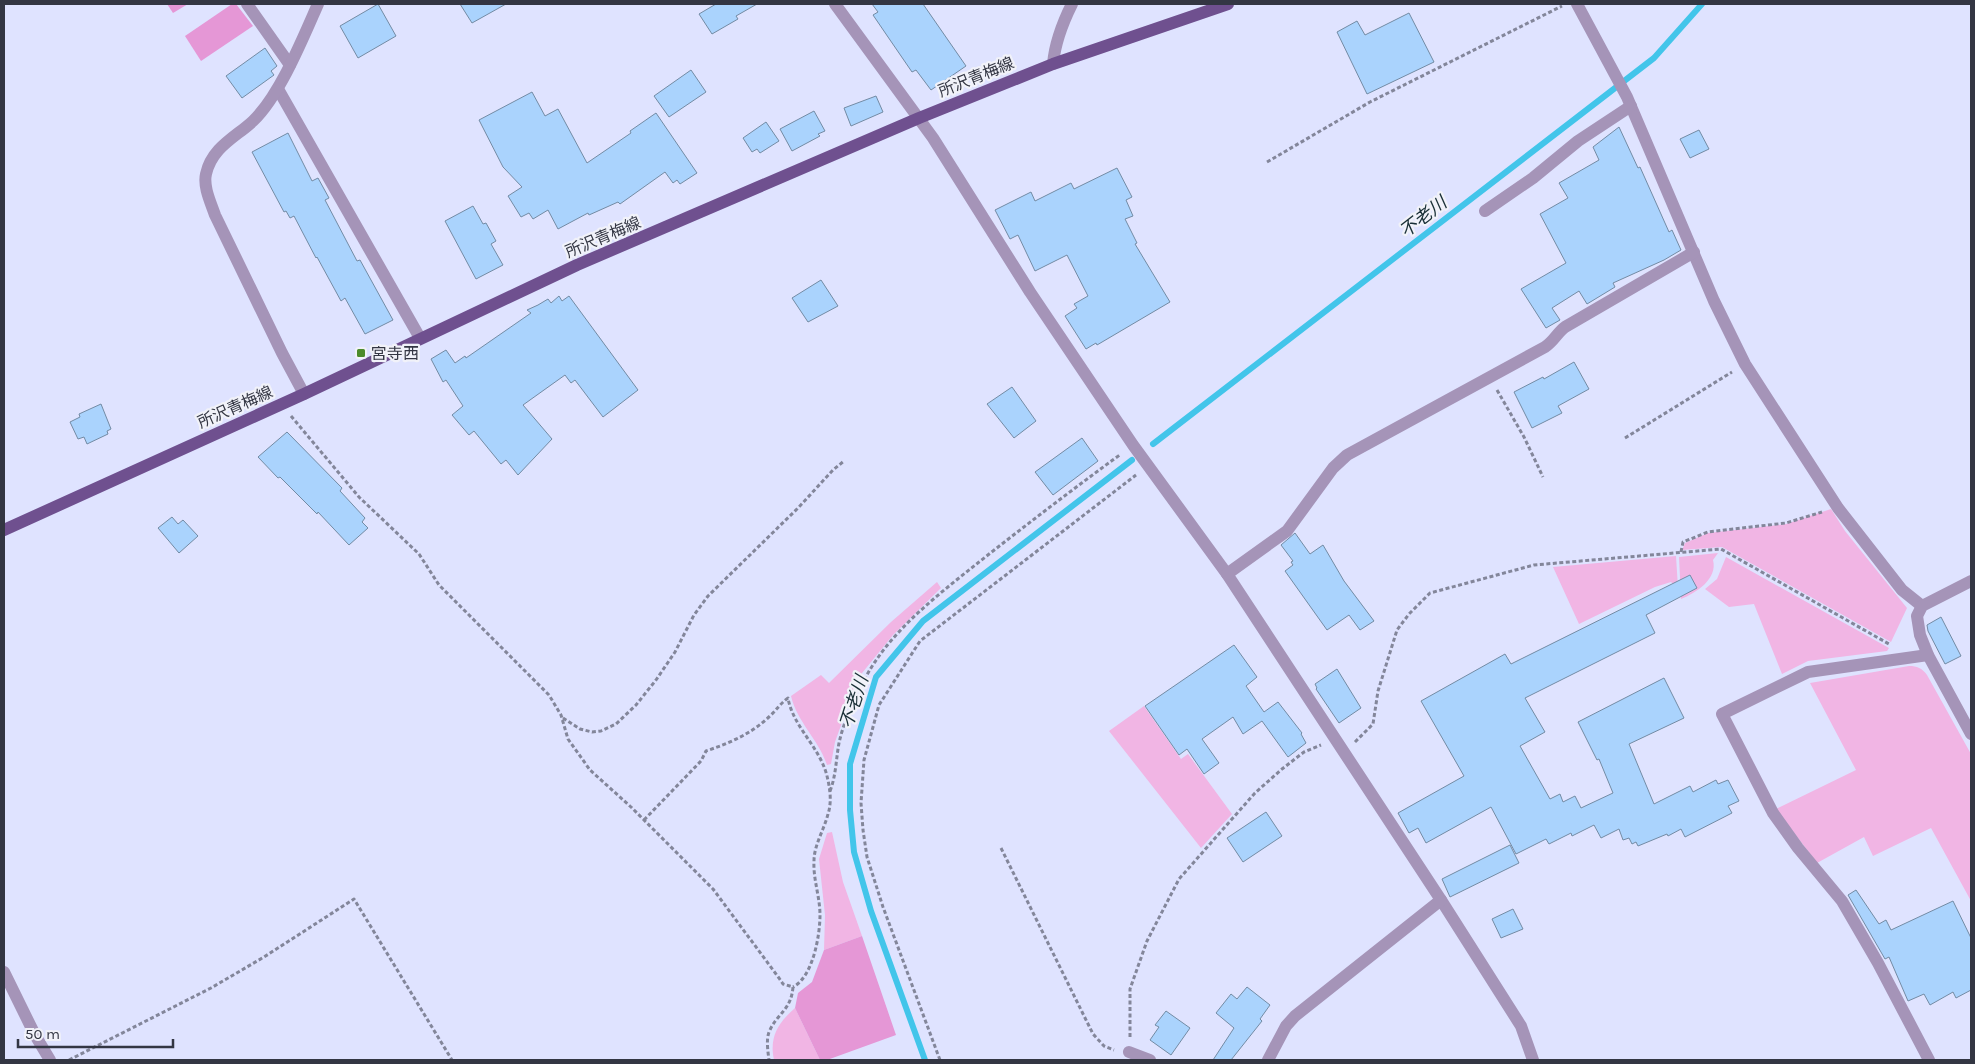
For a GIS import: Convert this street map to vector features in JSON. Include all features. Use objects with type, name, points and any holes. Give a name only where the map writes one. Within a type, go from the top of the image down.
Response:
[{"type":"main road","name":"所沢青梅線","points":[[4,530],[304,394],[577,266],[919,118],[1053,64],[1228,4]]},
{"type":"street","points":[[247,4],[290,65]]},
{"type":"street","points":[[304,394],[282,354],[215,215],[207,194],[206,175],[211,161],[226,142],[254,121],[278,89],[318,4]]},
{"type":"street","points":[[835,4],[919,118],[1030,292],[1133,445],[1227,574],[1441,900],[1521,1026],[1533,1060]]},
{"type":"street","points":[[1053,64],[1055,45],[1061,26],[1072,4]]},
{"type":"street","points":[[1577,4],[1629,102],[1714,301],[1745,364],[1836,506],[1902,590],[1922,606]]},
{"type":"street","points":[[278,89],[420,338]]},
{"type":"street","points":[[1485,211],[1533,178],[1629,102]]},
{"type":"street","points":[[1227,574],[1287,531],[1340,461],[1545,347],[1554,341],[1559,332],[1565,327],[1694,252]]},
{"type":"street","points":[[1971,581],[1922,606],[1917,616],[1920,635],[1928,655],[1971,734]]},
{"type":"street","points":[[1928,655],[1808,672],[1722,714],[1773,813],[1798,848],[1842,901],[1878,963],[1929,1060]]},
{"type":"street","points":[[1268,1060],[1286,1026],[1295,1016],[1441,900]]},
{"type":"street","points":[[4,972],[35,1035],[50,1060]]},
{"type":"street","points":[[1129,1052],[1150,1060]]},
{"type":"path","points":[[1267,162],[1370,102],[1564,4]]},
{"type":"path","points":[[1625,438],[1745,364]]},
{"type":"path","points":[[1490,376],[1524,437],[1543,477]]},
{"type":"path","points":[[281,404],[359,497],[419,554],[439,585],[549,696],[562,717],[568,739],[590,770],[644,820],[713,889],[783,984],[793,987]]},
{"type":"path","points":[[830,793],[834,783],[839,742],[854,700],[868,672],[907,623],[1036,517],[1133,445]]},
{"type":"path","points":[[562,717],[580,729],[592,732],[601,731],[616,724],[636,705],[656,680],[675,652],[694,615],[708,596],[844,461]]},
{"type":"path","points":[[940,1060],[883,907],[867,857],[862,830],[861,803],[864,760],[879,705],[920,641],[1149,466]]},
{"type":"path","points":[[1682,552],[1683,542],[1708,532],[1786,523],[1836,506]]},
{"type":"path","points":[[1353,744],[1373,724],[1378,691],[1397,630],[1409,614],[1430,593],[1534,565],[1721,549],[1911,657]]},
{"type":"path","points":[[644,820],[701,761],[706,751],[742,737],[770,716],[788,698],[789,706],[822,760],[830,793],[829,813],[815,853],[814,862],[820,915],[815,952],[809,970],[803,979],[793,987],[792,997],[786,1009],[768,1034],[769,1060]]},
{"type":"path","points":[[1001,848],[1093,1034],[1104,1046],[1129,1052],[1131,1040],[1130,989],[1147,941],[1179,879],[1255,793],[1304,752],[1324,744]]},
{"type":"path","points":[[69,1060],[211,988],[264,957],[354,898],[452,1060]]},
{"type":"shaded area","points":[[167,4],[188,4],[173,13]]},
{"type":"shaded area","points":[[232,4],[236,4],[253,26],[201,61],[185,36]]},
{"type":"shaded area","points":[[1831,509],[1845,531],[1907,608],[1891,642],[1722,547],[1682,550],[1685,543],[1708,533],[1786,524]]},
{"type":"shaded area","points":[[1718,553],[1713,560],[1714,567],[1709,579],[1699,589],[1681,599],[1679,557]]},
{"type":"shaded area","points":[[1676,556],[1678,588],[1671,582],[1655,587],[1579,624],[1553,567]]},
{"type":"shaded area","points":[[1726,557],[1889,648],[1887,651],[1808,661],[1782,674],[1754,604],[1729,607],[1705,589],[1717,579]]},
{"type":"shaded area","points":[[937,582],[941,588],[893,635],[858,678],[835,742],[831,764],[827,765],[819,747],[798,714],[791,696],[821,675],[829,683],[891,622]]},
{"type":"shaded area","points":[[1909,666],[1919,668],[1927,675],[1971,754],[1971,901],[1931,828],[1873,856],[1864,837],[1817,863],[1776,809],[1856,770],[1810,683]]},
{"type":"shaded area","points":[[1144,706],[1181,759],[1188,754],[1232,814],[1201,848],[1109,731]]},
{"type":"shaded area","points":[[832,832],[843,882],[862,936],[824,950],[825,915],[819,859],[827,833]]},
{"type":"shaded area","points":[[862,936],[896,1035],[827,1060],[820,1060],[795,1008],[798,993],[812,982],[824,950]]},
{"type":"shaded area","points":[[795,1008],[820,1060],[774,1060],[773,1044],[776,1031]]},
{"type":"building","points":[[378,4],[396,36],[358,58],[340,26]]},
{"type":"building","points":[[460,4],[506,4],[472,23]]},
{"type":"building","points":[[716,4],[757,4],[736,16],[738,19],[712,34],[699,14]]},
{"type":"building","points":[[872,4],[923,4],[966,66],[931,90],[916,70],[912,72],[873,15],[878,12]]},
{"type":"building","points":[[1409,13],[1434,62],[1367,94],[1337,32],[1357,21],[1365,35]]},
{"type":"building","points":[[265,48],[277,66],[271,71],[274,75],[242,98],[226,76]]},
{"type":"building","points":[[691,70],[706,92],[669,117],[654,96]]},
{"type":"building","points":[[532,92],[545,116],[558,109],[587,163],[631,133],[630,131],[656,113],[697,173],[680,184],[677,180],[673,183],[665,172],[620,204],[618,202],[589,215],[588,213],[558,229],[548,210],[533,219],[529,213],[521,217],[508,196],[522,187],[503,167],[479,120]]},
{"type":"building","points":[[876,96],[883,112],[851,126],[844,108]]},
{"type":"building","points":[[814,111],[825,131],[818,134],[820,136],[792,151],[780,129]]},
{"type":"building","points":[[766,122],[779,141],[760,153],[757,149],[752,152],[743,138]]},
{"type":"building","points":[[1619,127],[1638,168],[1640,167],[1669,232],[1672,230],[1681,250],[1664,260],[1613,283],[1615,287],[1587,304],[1579,291],[1552,308],[1560,320],[1546,328],[1521,289],[1566,263],[1540,214],[1568,198],[1559,183],[1599,160],[1593,147]]},
{"type":"building","points":[[1699,130],[1709,149],[1690,158],[1680,139]]},
{"type":"building","points":[[288,133],[312,181],[318,178],[329,198],[325,200],[357,261],[360,260],[393,320],[365,334],[345,298],[341,301],[294,216],[290,218],[286,211],[284,212],[252,152]]},
{"type":"building","points":[[1117,168],[1132,197],[1126,200],[1133,216],[1125,219],[1137,243],[1135,244],[1170,302],[1097,345],[1096,343],[1086,349],[1065,316],[1077,308],[1074,304],[1088,296],[1067,255],[1035,271],[1018,235],[1010,239],[995,210],[1031,192],[1035,201],[1071,183],[1074,189]]},
{"type":"building","points":[[473,206],[483,224],[486,223],[496,241],[491,244],[503,265],[476,279],[445,221]]},
{"type":"building","points":[[821,280],[838,306],[808,322],[792,298]]},
{"type":"building","points":[[559,296],[562,301],[569,296],[638,390],[603,417],[575,380],[571,383],[565,375],[523,405],[552,439],[518,475],[506,460],[501,464],[474,431],[469,435],[452,415],[463,406],[446,380],[443,382],[431,359],[446,350],[455,363],[465,356],[466,358],[531,313],[527,310],[548,299],[551,303]]},
{"type":"building","points":[[1574,362],[1589,389],[1558,406],[1562,413],[1532,428],[1514,392],[1543,377],[1544,379]]},
{"type":"building","points":[[1012,387],[1036,421],[1014,438],[987,404]]},
{"type":"building","points":[[101,404],[111,429],[107,431],[108,434],[87,444],[84,437],[78,439],[70,422],[80,417],[79,414]]},
{"type":"building","points":[[287,432],[342,488],[340,491],[365,518],[362,522],[368,528],[349,545],[318,512],[317,514],[258,457]]},
{"type":"building","points":[[1082,438],[1098,461],[1053,495],[1035,472]]},
{"type":"building","points":[[172,517],[178,524],[183,520],[198,536],[179,553],[158,528]]},
{"type":"building","points":[[1295,533],[1310,554],[1323,545],[1344,581],[1374,621],[1360,630],[1349,615],[1327,630],[1285,571],[1293,565],[1291,562],[1293,561],[1281,545]]},
{"type":"building","points":[[1690,575],[1697,588],[1646,615],[1655,633],[1525,698],[1545,732],[1520,746],[1550,799],[1560,794],[1563,802],[1575,796],[1581,808],[1613,793],[1599,759],[1597,760],[1578,722],[1664,678],[1684,718],[1629,744],[1654,804],[1690,786],[1693,792],[1716,780],[1718,784],[1728,780],[1739,801],[1728,806],[1732,813],[1685,837],[1681,829],[1668,836],[1667,834],[1638,846],[1636,842],[1632,844],[1629,838],[1623,840],[1619,829],[1601,838],[1594,825],[1572,836],[1571,833],[1549,844],[1546,839],[1516,854],[1491,807],[1426,843],[1418,828],[1409,833],[1398,813],[1464,776],[1421,701],[1505,654],[1511,664]]},
{"type":"building","points":[[1941,617],[1961,656],[1945,664],[1928,631],[1927,625]]},
{"type":"building","points":[[1234,645],[1257,677],[1246,686],[1264,712],[1278,702],[1302,733],[1306,743],[1288,757],[1262,721],[1243,734],[1233,717],[1202,739],[1219,763],[1204,774],[1187,749],[1179,755],[1145,706]]},
{"type":"building","points":[[1337,669],[1361,708],[1339,723],[1316,689],[1315,684]]},
{"type":"building","points":[[1266,812],[1282,836],[1243,862],[1227,838]]},
{"type":"building","points":[[1510,845],[1519,863],[1450,897],[1442,879]]},
{"type":"building","points":[[1856,890],[1879,924],[1886,920],[1891,930],[1953,901],[1971,938],[1971,990],[1956,998],[1953,992],[1930,1005],[1924,994],[1908,1001],[1889,957],[1885,959],[1848,895]]},
{"type":"building","points":[[1513,909],[1523,929],[1501,938],[1492,919]]},
{"type":"building","points":[[1247,987],[1270,1005],[1260,1019],[1262,1021],[1231,1060],[1213,1060],[1234,1028],[1216,1013],[1231,994],[1237,999]]},
{"type":"building","points":[[1166,1011],[1190,1028],[1171,1055],[1150,1040],[1159,1027],[1155,1025]]},
{"type":"waterway","name":"不老川","points":[[1153,444],[1654,58],[1702,4]]},
{"type":"waterway","name":"不老川","points":[[925,1060],[871,911],[854,852],[850,810],[850,764],[876,677],[923,621],[1132,460]]},
{"type":"place","name":"宮寺西","points":[[361,353]]}]
